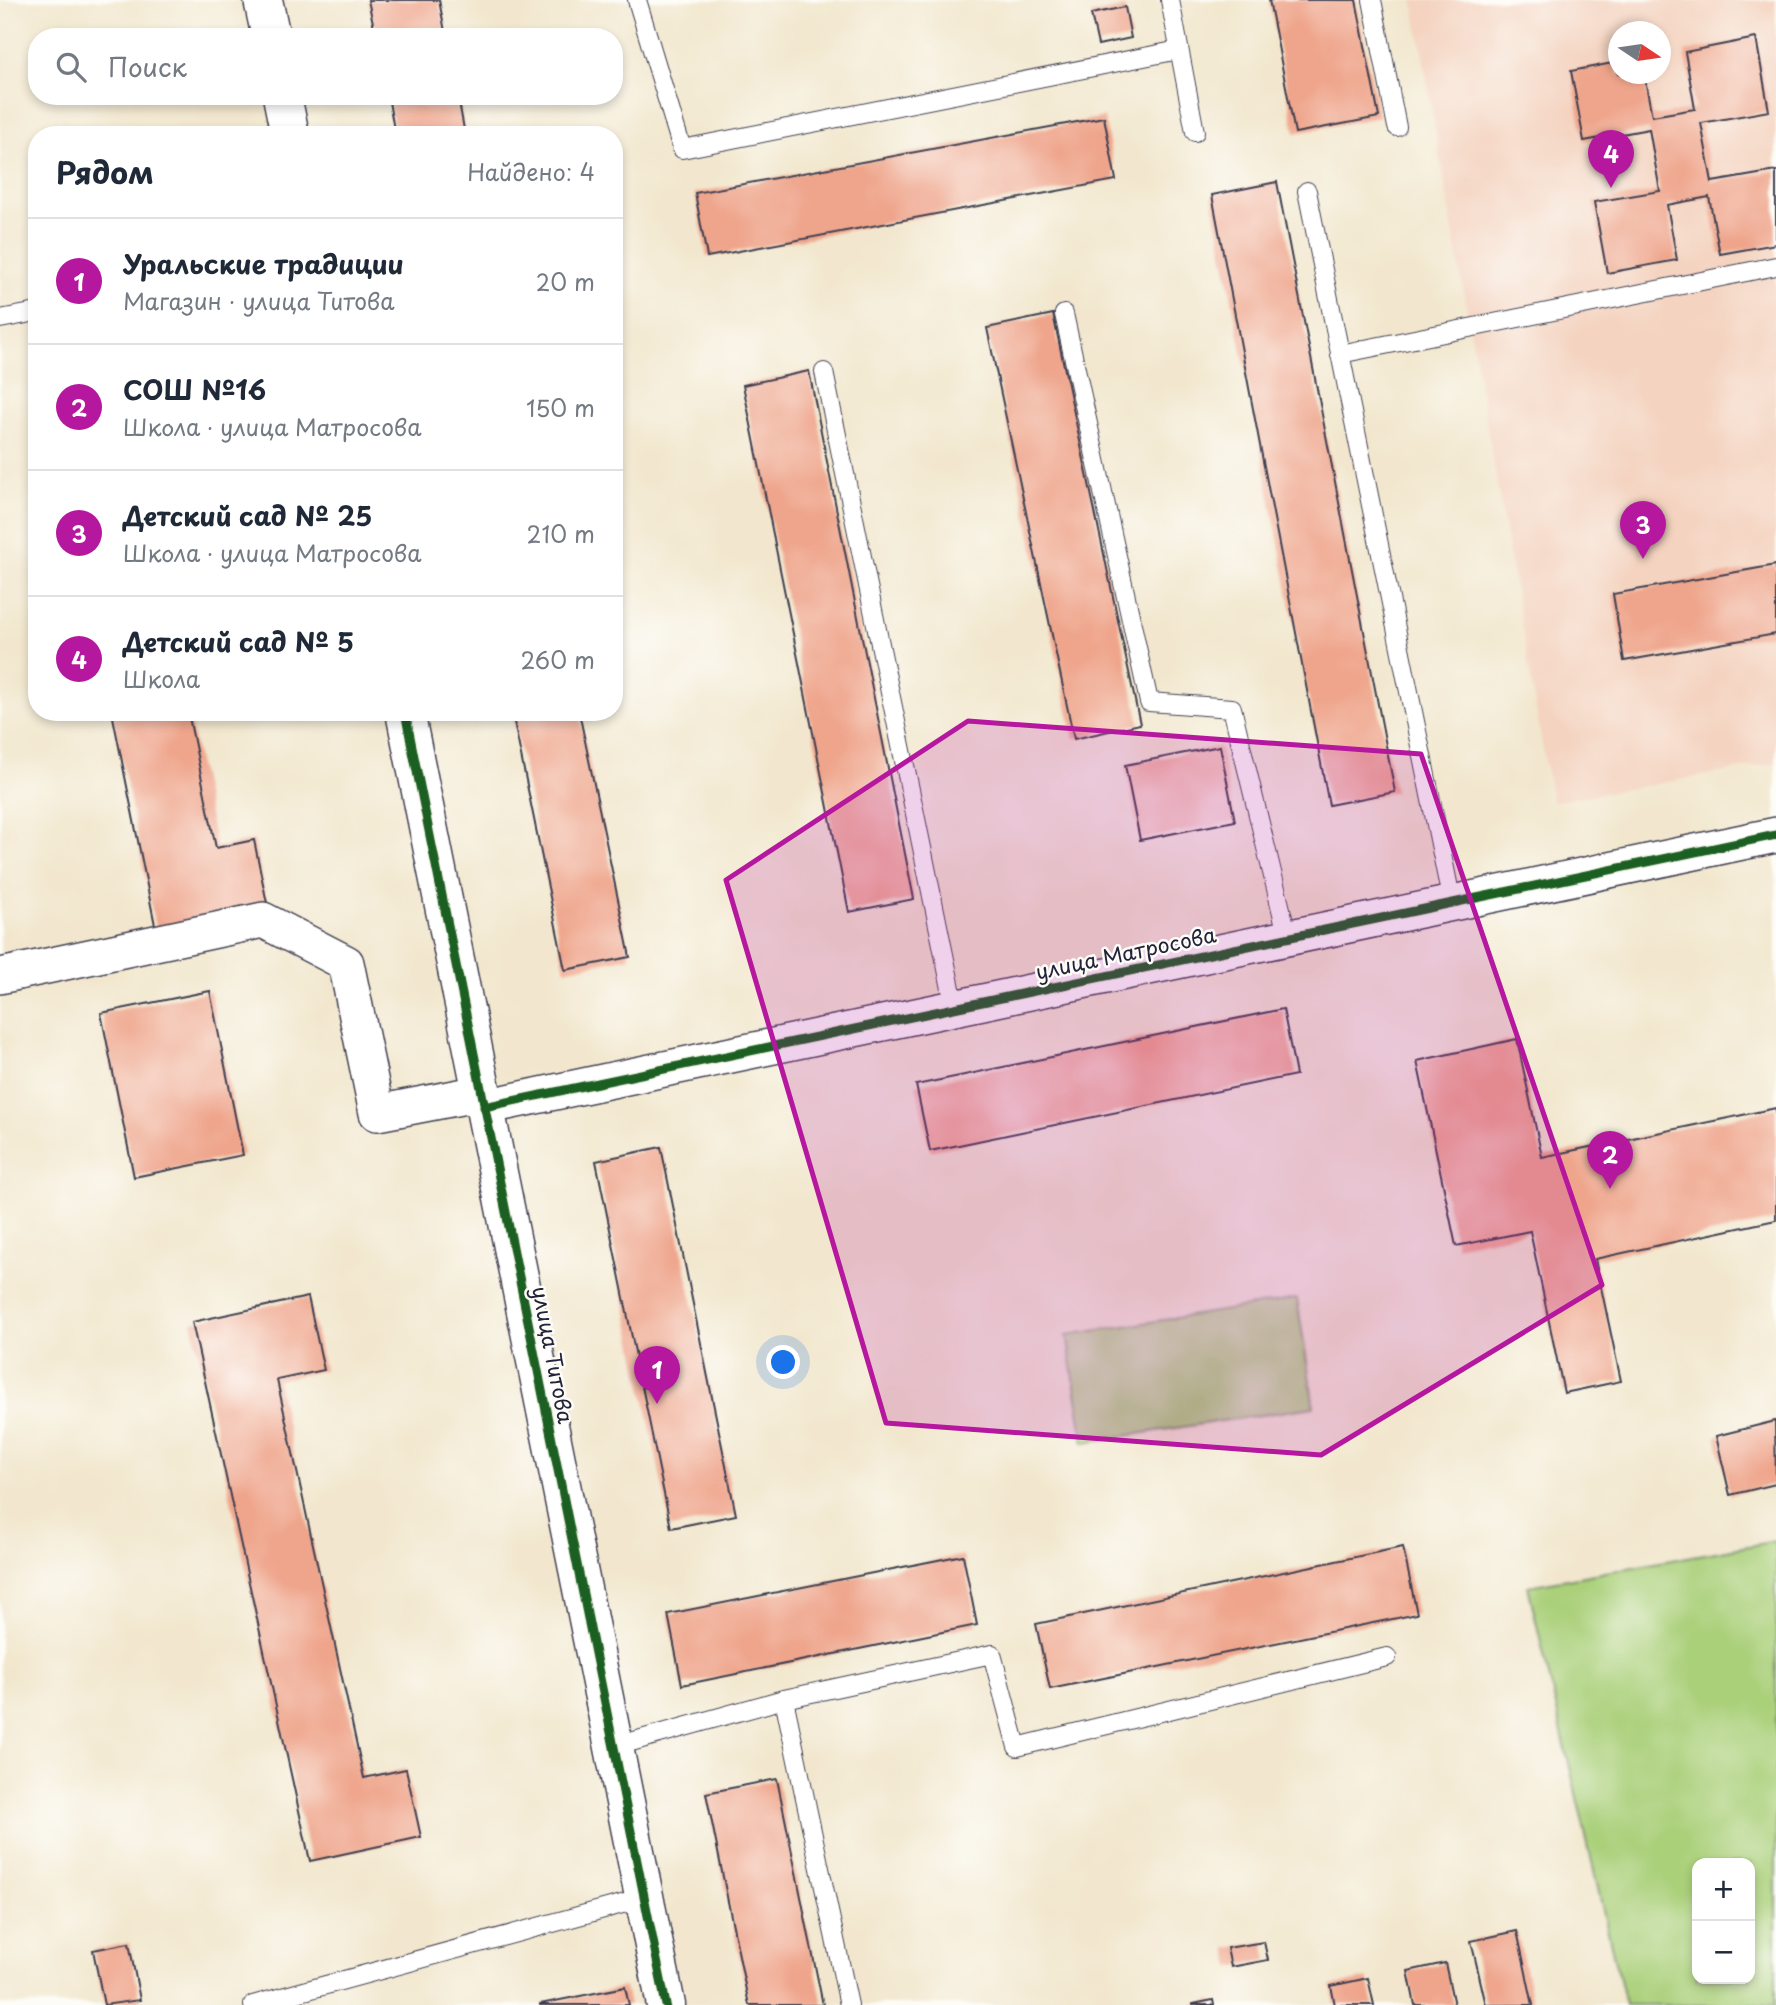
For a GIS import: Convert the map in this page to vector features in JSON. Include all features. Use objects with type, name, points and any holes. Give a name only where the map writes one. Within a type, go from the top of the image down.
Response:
[{"type":"street","points":[[263,0],[269,28]]},
{"type":"street","points":[[284,105],[288,126]]},
{"type":"street","name":"улица Титова","points":[[407,721],[666,2005]]},
{"type":"street","name":"улица Матросова","points":[[0,976],[263,920],[346,963],[377,1113],[482,1100],[955,1008],[1776,835]]},
{"type":"lane","points":[[637,0],[682,149],[1179,50]]},
{"type":"lane","points":[[1170,0],[1195,132]]},
{"type":"lane","points":[[1372,0],[1397,127]]},
{"type":"lane","points":[[1307,191],[1452,903]]},
{"type":"lane","points":[[1340,354],[1776,266]]},
{"type":"lane","points":[[0,319],[28,314]]},
{"type":"lane","points":[[1065,314],[1150,702],[1233,708],[1288,938]]},
{"type":"lane","points":[[824,372],[955,1008]]},
{"type":"lane","points":[[613,1747],[785,1699],[992,1654],[1017,1747],[1387,1657]]},
{"type":"lane","points":[[785,1699],[849,2005]]},
{"type":"lane","points":[[253,2005],[283,2001],[644,1898]]},
{"type":"highlighted area","points":[[968,721],[1421,754],[1602,1285],[1321,1455],[886,1423],[726,880]]},
{"type":"shaded area","points":[[1413,0],[1776,0],[1776,763],[1552,802]]},
{"type":"green space","points":[[1297,1299],[1314,1407],[1084,1442],[1067,1335]]},
{"type":"green space","points":[[1776,1541],[1776,2005],[1625,2005],[1528,1586]]},
{"type":"building","points":[[368,0],[439,0],[444,28],[374,28]]},
{"type":"building","points":[[1269,0],[1356,0],[1379,117],[1295,133]]},
{"type":"building","points":[[1125,7],[1131,38],[1098,45],[1091,14]]},
{"type":"building","points":[[1756,38],[1769,111],[1701,123],[1712,182],[1776,171],[1776,244],[1720,254],[1709,197],[1667,205],[1677,260],[1607,273],[1594,202],[1660,191],[1649,129],[1584,141],[1571,71],[1608,64],[1608,84],[1646,84],[1652,116],[1695,109],[1685,52]]},
{"type":"building","points":[[390,105],[460,105],[463,126],[393,126]]},
{"type":"building","points":[[1104,117],[1116,180],[707,257],[695,193]]},
{"type":"building","points":[[1277,182],[1395,792],[1329,805],[1212,195]]},
{"type":"building","points":[[1053,314],[1140,724],[1074,739],[987,328]]},
{"type":"building","points":[[809,371],[914,899],[849,912],[743,385]]},
{"type":"building","points":[[1776,565],[1776,634],[1624,661],[1613,594]]},
{"type":"building","points":[[114,721],[190,721],[216,848],[254,840],[269,913],[157,935]]},
{"type":"building","points":[[514,721],[581,721],[630,957],[565,970]]},
{"type":"building","points":[[1220,746],[1235,821],[1140,840],[1125,765]]},
{"type":"building","points":[[210,991],[243,1155],[134,1177],[101,1013]]},
{"type":"building","points":[[1283,1009],[1296,1075],[930,1151],[916,1085]]},
{"type":"building","points":[[1517,1039],[1542,1157],[1776,1108],[1776,1220],[1595,1259],[1621,1381],[1564,1393],[1530,1231],[1456,1246],[1417,1061]]},
{"type":"building","points":[[661,1147],[736,1515],[671,1528],[596,1161]]},
{"type":"building","points":[[308,1297],[324,1370],[277,1380],[364,1778],[406,1769],[421,1837],[310,1861],[192,1322]]},
{"type":"building","points":[[1775,1421],[1776,1484],[1730,1495],[1716,1436]]},
{"type":"building","points":[[1403,1547],[1417,1614],[1050,1689],[1036,1624]]},
{"type":"building","points":[[963,1555],[977,1625],[682,1685],[668,1614]]},
{"type":"building","points":[[777,1779],[823,2005],[749,2005],[706,1793]]},
{"type":"building","points":[[1517,1931],[1533,2005],[1486,2005],[1471,1941]]},
{"type":"building","points":[[1264,1942],[1268,1960],[1231,1967],[1227,1948]]},
{"type":"building","points":[[129,1943],[140,2000],[104,2005],[93,1950]]},
{"type":"building","points":[[1445,1963],[1454,2005],[1415,2005],[1408,1971]]},
{"type":"building","points":[[1368,1978],[1374,2005],[1335,2005],[1331,1986]]},
{"type":"building","points":[[625,1987],[629,2005],[540,2005],[540,2004]]},
{"type":"building","points":[[1213,2000],[1214,2005],[1193,2005],[1193,2004]]},
{"type":"cycle path","points":[[407,721],[666,2005]]},
{"type":"cycle path","points":[[484,1107],[1776,835]]},
{"type":"place","name":"Детский сад № 5","points":[[1611,188]]},
{"type":"place","name":"Детский сад № 25","points":[[1643,559]]},
{"type":"place","name":"СОШ №16","points":[[1610,1189]]},
{"type":"place","name":"Уральские традиции","points":[[657,1404]]}]
